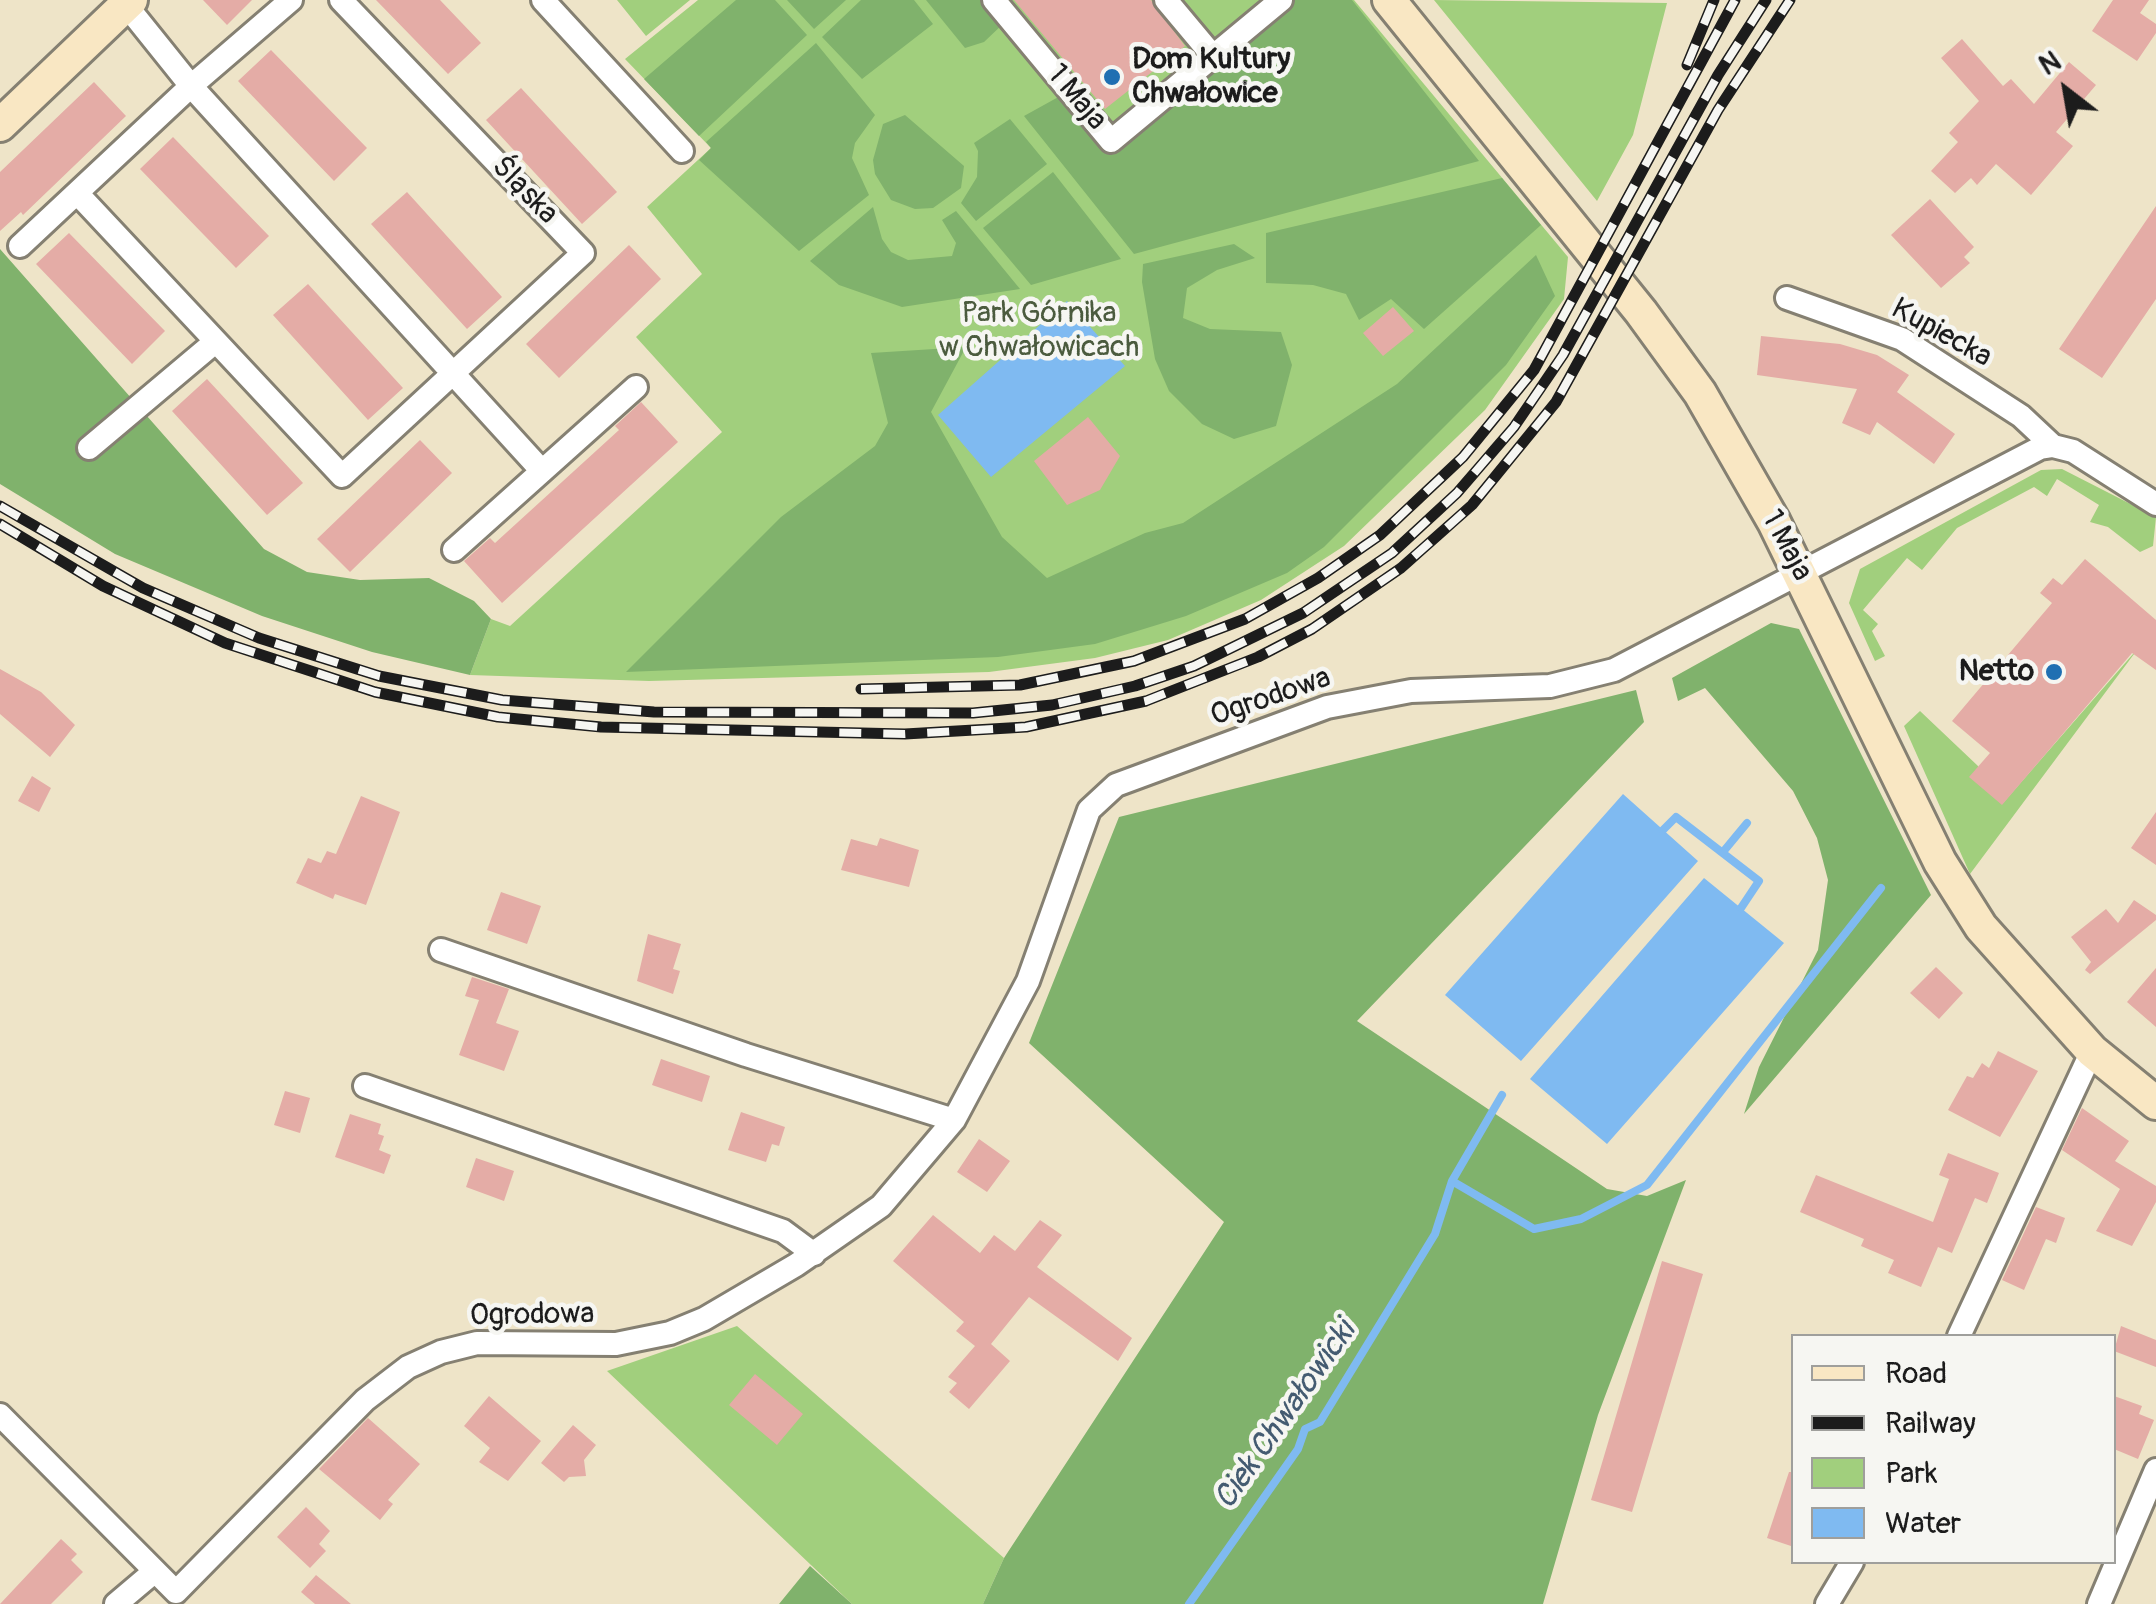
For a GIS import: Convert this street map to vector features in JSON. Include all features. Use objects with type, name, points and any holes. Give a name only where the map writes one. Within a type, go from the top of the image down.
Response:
[{"type":"main road","name":"1 Maja","points":[[1389,0],[1642,312],[1700,393],[1801,574],[1940,862],[2013,966],[2092,1051],[2156,1103]]},
{"type":"main road","points":[[0,125],[128,2]]},
{"type":"street","points":[[20,246],[191,86],[291,0]]},
{"type":"street","name":"Śląska","points":[[77,193],[342,476],[583,253],[342,0]]},
{"type":"street","points":[[543,0],[682,151]]},
{"type":"street","name":"1 Maja","points":[[994,0],[1111,141],[1281,0]]},
{"type":"street","points":[[1166,0],[1212,54]]},
{"type":"street","points":[[128,2],[191,86],[542,471]]},
{"type":"street","name":"Kupiecka","points":[[1787,298],[1902,338],[2021,416],[2053,446],[2073,452],[2156,504]]},
{"type":"street","points":[[88,448],[215,342]]},
{"type":"street","points":[[454,550],[636,387]]},
{"type":"street","points":[[1801,574],[2024,454],[2053,446]]},
{"type":"street","name":"Ogrodowa","points":[[154,1570],[176,1592],[366,1400],[424,1359],[477,1344],[616,1344],[670,1333],[704,1318],[814,1254],[902,1186],[954,1120],[1028,982],[1089,810],[1104,792],[1142,773],[1327,707],[1411,691],[1550,686],[1614,670],[1801,574]]},
{"type":"street","points":[[441,950],[764,1061],[954,1120]]},
{"type":"street","points":[[1960,1334],[2092,1051]]},
{"type":"street","points":[[364,1086],[783,1231],[814,1254]]},
{"type":"street","points":[[0,1415],[154,1570],[116,1604]]},
{"type":"street","points":[[2099,1604],[2156,1470]]},
{"type":"street","points":[[1827,1604],[1851,1564]]},
{"type":"green space","points":[[617,0],[690,0],[646,36]]},
{"type":"green space","name":"Park Górnika w Chwałowicach","points":[[698,0],[1354,0],[1568,257],[1564,299],[1485,410],[1344,546],[1261,600],[1168,640],[1095,658],[989,672],[649,681],[470,675],[491,619],[510,626],[722,432],[636,337],[702,274],[647,207],[711,148],[625,59]]},
{"type":"green space","points":[[736,0],[775,0],[807,35],[699,136],[644,79]]},
{"type":"green space","points":[[787,0],[846,0],[814,29]]},
{"type":"green space","points":[[861,0],[914,0],[933,24],[862,79],[822,37]]},
{"type":"green space","points":[[926,0],[987,0],[1005,22],[984,42],[965,48]]},
{"type":"green space","points":[[1295,0],[1352,0],[1479,161],[1134,254],[1024,116],[1062,95],[1108,150]]},
{"type":"green space","points":[[1434,0],[1667,3],[1633,135],[1597,201]]},
{"type":"green space","points":[[816,43],[875,115],[855,143],[852,158],[869,195],[799,251],[699,160],[711,148],[706,142]]},
{"type":"green space","points":[[905,115],[964,166],[961,188],[933,208],[915,209],[891,200],[875,174],[873,160],[883,124]]},
{"type":"green space","points":[[1010,119],[1047,164],[976,221],[961,203],[977,177],[978,151],[974,143]]},
{"type":"green space","points":[[1053,172],[1121,259],[1031,285],[983,228]]},
{"type":"green space","points":[[1502,178],[1541,225],[1424,329],[1391,299],[1359,320],[1346,294],[1313,285],[1266,283],[1266,233]]},
{"type":"green space","points":[[873,207],[882,239],[891,252],[908,260],[952,256],[956,243],[942,220],[956,211],[1020,289],[902,307],[839,285],[810,261]]},
{"type":"green space","points":[[1234,244],[1255,258],[1217,270],[1187,288],[1183,318],[1210,329],[1281,332],[1292,365],[1276,426],[1234,439],[1202,424],[1169,391],[1155,359],[1142,282],[1143,264]]},
{"type":"green space","points":[[0,249],[264,549],[307,572],[360,580],[429,578],[474,601],[491,619],[470,675],[372,652],[262,616],[115,554],[0,484]]},
{"type":"green space","points":[[1536,255],[1555,296],[1506,365],[1324,547],[1287,573],[1186,616],[1095,644],[998,657],[626,672],[781,517],[875,446],[888,423],[871,353],[966,347],[931,412],[1002,537],[1047,578],[1145,533],[1183,523],[1397,384]]},
{"type":"green space","points":[[2062,469],[2156,517],[2153,546],[2140,552],[2108,527],[2090,522],[2099,505],[2057,479],[2047,496],[2034,487],[1957,528],[1922,570],[1907,558],[1863,610],[1878,624],[1872,631],[1885,656],[1875,661],[1849,603],[1860,569],[2041,470]]},
{"type":"green space","points":[[1771,623],[1799,629],[1931,895],[1744,1114],[1759,1067],[1818,950],[1828,880],[1817,838],[1793,791],[1705,688],[1678,701],[1672,678]]},
{"type":"green space","points":[[2140,646],[1970,874],[1904,726],[1920,711],[1978,766],[2002,804]]},
{"type":"green space","points":[[1636,690],[1644,722],[1357,1021],[1607,1189],[1647,1196],[1686,1180],[1598,1415],[1543,1604],[983,1604],[1004,1558],[1224,1222],[1029,1043],[1119,817]]},
{"type":"green space","points":[[737,1326],[1004,1558],[983,1604],[852,1604],[607,1371]]},
{"type":"green space","points":[[810,1566],[852,1604],[779,1604]]},
{"type":"water","points":[[1067,301],[1125,366],[991,477],[938,415]]},
{"type":"water","points":[[1623,794],[1698,861],[1521,1061],[1445,995]]},
{"type":"water","points":[[1704,878],[1784,943],[1607,1144],[1530,1079]]},
{"type":"building","points":[[203,0],[252,0],[227,25]]},
{"type":"building","points":[[376,0],[440,0],[481,43],[448,74]]},
{"type":"building","name":"Dom Kultury Chwałowice","points":[[1014,0],[1151,0],[1185,46],[1105,109]]},
{"type":"building","points":[[2113,0],[2149,0],[2140,13],[2156,24],[2156,33],[2137,61],[2092,31]]},
{"type":"building","points":[[1962,39],[2003,86],[2011,79],[2034,104],[2069,62],[2096,85],[2056,132],[2073,146],[2031,195],[1996,164],[1977,185],[1971,178],[1955,193],[1931,171],[1958,142],[1949,133],[1979,101],[1941,58]]},
{"type":"building","points":[[271,50],[367,148],[334,181],[238,81]]},
{"type":"building","points":[[94,82],[126,116],[23,215],[21,212],[0,231],[0,172]]},
{"type":"building","points":[[521,88],[617,192],[582,224],[486,120]]},
{"type":"building","points":[[173,137],[269,236],[236,268],[140,169]]},
{"type":"building","points":[[407,192],[502,297],[467,329],[371,224]]},
{"type":"building","points":[[1930,199],[1974,247],[1964,257],[1970,263],[1941,288],[1891,235]]},
{"type":"building","points":[[2156,206],[2156,299],[2102,378],[2059,349]]},
{"type":"building","points":[[69,233],[165,331],[132,364],[36,264]]},
{"type":"building","points":[[629,245],[661,279],[559,378],[526,344]]},
{"type":"building","points":[[308,284],[403,388],[368,420],[273,315]]},
{"type":"building","points":[[1393,307],[1414,331],[1383,356],[1363,333]]},
{"type":"building","points":[[1761,336],[1840,344],[1877,355],[1909,375],[1897,392],[1955,434],[1934,464],[1877,422],[1870,435],[1842,423],[1857,389],[1757,375]]},
{"type":"building","points":[[207,379],[303,483],[267,515],[172,411]]},
{"type":"building","points":[[641,402],[678,442],[502,603],[464,561],[490,538],[495,543],[619,430],[615,426]]},
{"type":"building","points":[[1088,417],[1120,456],[1100,490],[1067,505],[1034,461]]},
{"type":"building","points":[[420,440],[452,473],[350,572],[317,539]]},
{"type":"building","name":"Netto","points":[[2085,559],[2156,620],[2156,670],[2132,653],[2002,805],[1969,777],[1990,753],[1952,721],[2052,603],[2040,593],[2053,578],[2062,585]]},
{"type":"building","points":[[0,669],[41,692],[75,725],[50,757],[0,714]]},
{"type":"building","points":[[32,776],[51,788],[39,812],[18,801]]},
{"type":"building","points":[[361,796],[400,812],[366,905],[335,894],[333,899],[296,883],[308,858],[321,863],[327,851],[336,854]]},
{"type":"building","points":[[2156,812],[2156,865],[2131,848]]},
{"type":"building","points":[[880,838],[919,850],[909,887],[841,870],[851,839],[877,846]]},
{"type":"building","points":[[501,892],[541,906],[527,944],[487,930]]},
{"type":"building","points":[[2134,900],[2156,915],[2156,920],[2090,974],[2085,970],[2091,962],[2071,937],[2106,909],[2118,923]]},
{"type":"building","points":[[648,934],[681,944],[673,969],[680,971],[673,994],[637,981]]},
{"type":"building","points":[[1936,967],[1963,993],[1939,1019],[1910,993]]},
{"type":"building","points":[[2156,968],[2156,1027],[2127,1002]]},
{"type":"building","points":[[472,977],[509,989],[496,1023],[519,1031],[504,1071],[459,1055],[479,1000],[465,996]]},
{"type":"building","points":[[1998,1051],[2038,1071],[2000,1137],[1948,1110],[1967,1076],[1973,1078],[1982,1063],[1989,1068]]},
{"type":"building","points":[[661,1059],[710,1076],[702,1102],[652,1085]]},
{"type":"building","points":[[285,1091],[310,1098],[300,1133],[274,1125]]},
{"type":"building","points":[[2082,1108],[2129,1141],[2115,1161],[2156,1186],[2156,1202],[2132,1246],[2096,1231],[2120,1189],[2062,1150]]},
{"type":"building","points":[[741,1112],[785,1127],[779,1146],[772,1144],[766,1162],[728,1150]]},
{"type":"building","points":[[350,1114],[381,1124],[378,1134],[384,1136],[379,1150],[391,1155],[384,1174],[335,1157]]},
{"type":"building","points":[[979,1139],[1010,1161],[987,1192],[957,1172]]},
{"type":"building","points":[[1948,1153],[1999,1173],[1987,1203],[1975,1198],[1952,1253],[1938,1247],[1921,1287],[1888,1273],[1894,1260],[1861,1246],[1864,1239],[1800,1212],[1816,1175],[1933,1222],[1949,1179],[1939,1175]]},
{"type":"building","points":[[476,1158],[514,1171],[504,1201],[466,1187]]},
{"type":"building","points":[[2036,1207],[2065,1218],[2056,1243],[2046,1239],[2024,1290],[2002,1280]]},
{"type":"building","points":[[933,1215],[980,1253],[994,1235],[1015,1251],[1040,1220],[1062,1235],[1037,1267],[1132,1338],[1118,1361],[1029,1297],[991,1344],[1010,1361],[969,1409],[949,1392],[957,1383],[948,1377],[975,1346],[956,1331],[964,1322],[893,1261]]},
{"type":"building","points":[[1662,1261],[1703,1274],[1632,1512],[1591,1500]]},
{"type":"building","points":[[2121,1326],[2156,1340],[2156,1367],[2116,1352]]},
{"type":"building","points":[[755,1374],[803,1414],[777,1445],[729,1405]]},
{"type":"building","points":[[489,1396],[541,1441],[508,1481],[479,1462],[490,1448],[464,1426]]},
{"type":"building","points":[[2116,1397],[2142,1406],[2139,1414],[2154,1420],[2138,1459],[2116,1450]]},
{"type":"building","points":[[368,1418],[420,1464],[388,1500],[393,1504],[380,1520],[319,1469]]},
{"type":"building","points":[[573,1425],[596,1445],[584,1460],[586,1476],[569,1477],[564,1482],[541,1463]]},
{"type":"building","points":[[1789,1472],[1791,1472],[1791,1546],[1767,1538]]},
{"type":"building","points":[[306,1507],[330,1531],[319,1544],[326,1551],[310,1568],[277,1537]]},
{"type":"building","points":[[61,1539],[77,1554],[71,1560],[83,1572],[51,1604],[0,1604]]},
{"type":"building","points":[[316,1575],[351,1604],[315,1604],[301,1592]]},
{"type":"waterway","points":[[1663,830],[1676,817],[1759,881],[1741,908]]},
{"type":"waterway","points":[[1723,852],[1747,823]]},
{"type":"waterway","points":[[1452,1181],[1534,1229],[1581,1219],[1647,1185],[1881,888]]},
{"type":"waterway","name":"Ciek Chwałowicki","points":[[1189,1604],[1298,1449],[1305,1429],[1320,1422],[1435,1234],[1452,1181],[1502,1095]]},
{"type":"railway","points":[[1687,65],[1714,0]]},
{"type":"railway","points":[[861,689],[1020,685],[1134,661],[1245,619],[1318,578],[1380,535],[1463,457],[1534,370],[1735,0]]},
{"type":"railway","points":[[0,506],[143,588],[259,638],[379,676],[502,700],[654,712],[973,713],[1052,705],[1135,686],[1194,666],[1303,613],[1392,553],[1457,493],[1514,427],[1563,355],[1718,75],[1766,0]]},
{"type":"railway","points":[[0,524],[103,586],[225,643],[375,692],[498,717],[601,727],[905,734],[1026,727],[1146,701],[1258,657],[1312,629],[1401,568],[1472,505],[1556,402],[1718,110],[1790,0]]},
{"type":"place","name":"Dom Kultury Chwałowice","points":[[1112,77]]},
{"type":"place","name":"Netto","points":[[2054,672]]}]
